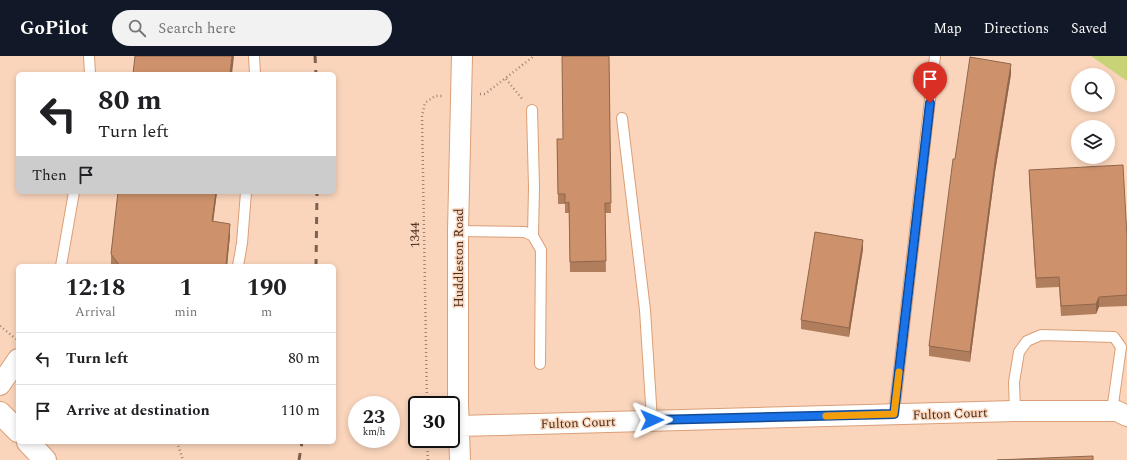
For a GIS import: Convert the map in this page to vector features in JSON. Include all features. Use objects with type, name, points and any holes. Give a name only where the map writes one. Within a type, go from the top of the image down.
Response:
[{"type":"main road","points":[[0,413],[16,430]]},
{"type":"main road","points":[[30,444],[45,460]]},
{"type":"street","name":"Huddleston Road","points":[[458,396],[458,231],[462,56]]},
{"type":"street","points":[[0,385],[16,363]]},
{"type":"street","name":"Fulton Court","points":[[460,426],[1016,411],[1120,413]]},
{"type":"street","name":"Huddleston Road","points":[[460,448],[460,460]]},
{"type":"lane","points":[[89,56],[90,72]]},
{"type":"lane","points":[[254,56],[255,72]]},
{"type":"lane","points":[[894,414],[935,56]]},
{"type":"lane","points":[[532,110],[534,187],[533,236],[541,250],[540,364]]},
{"type":"lane","points":[[622,118],[645,310],[652,420]]},
{"type":"lane","points":[[61,264],[74,194]]},
{"type":"lane","points":[[238,264],[242,242],[246,194]]},
{"type":"lane","points":[[458,231],[525,232],[533,236]]},
{"type":"lane","points":[[1016,411],[1014,382],[1019,352],[1027,340],[1041,335],[1114,337],[1121,347],[1120,413]]},
{"type":"path","name":"1344","points":[[427,396],[422,116],[425,103],[435,96],[485,94],[534,56]]},
{"type":"path","points":[[506,79],[532,110]]},
{"type":"path","points":[[0,326],[16,339]]},
{"type":"path","points":[[178,444],[182,460]]},
{"type":"path","points":[[427,448],[428,460]]},
{"type":"green space","points":[[1091,56],[1127,56],[1127,81],[1115,73],[1115,68],[1108,68]]},
{"type":"building","points":[[135,56],[232,56],[230,72],[133,72]]},
{"type":"building","points":[[562,56],[609,56],[611,203],[605,203],[606,261],[570,262],[569,202],[565,203],[565,194],[558,194],[557,139],[563,139]]},
{"type":"building","points":[[970,57],[1011,64],[995,162],[970,352],[929,346],[953,159],[955,159]]},
{"type":"building","points":[[1123,165],[1127,237],[1127,295],[1099,297],[1096,304],[1061,306],[1059,277],[1036,278],[1029,170]]},
{"type":"building","points":[[118,194],[216,194],[212,221],[230,224],[226,264],[118,264],[111,254]]},
{"type":"building","points":[[815,232],[863,240],[849,328],[801,320]]},
{"type":"building","points":[[1093,456],[1093,460],[997,460]]},
{"type":"railway","points":[[315,56],[316,72]]},
{"type":"railway","points":[[316,264],[317,194]]},
{"type":"railway","points":[[299,460],[302,444]]},
{"type":"slow traffic","points":[[826,416],[894,414],[899,372]]},
{"type":"route","points":[[652,420],[894,414],[930,103]]}]
